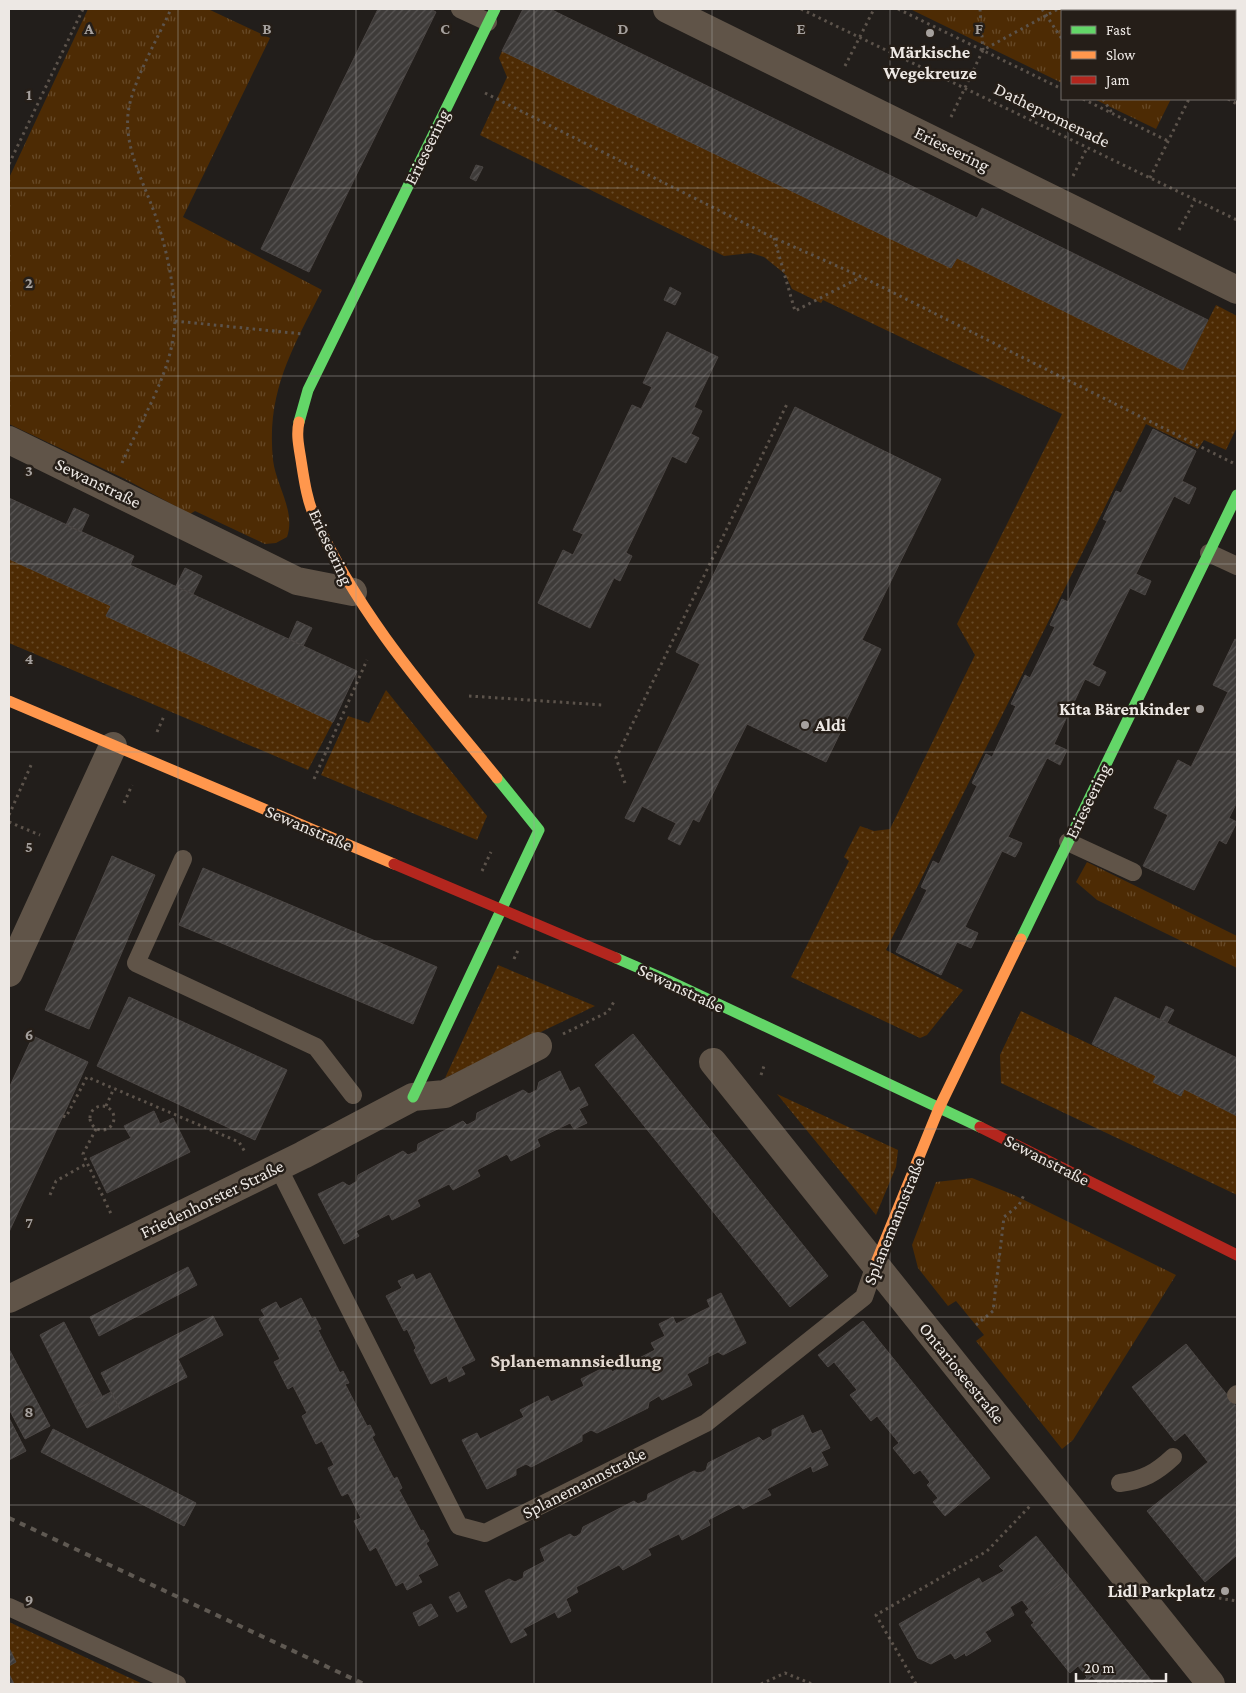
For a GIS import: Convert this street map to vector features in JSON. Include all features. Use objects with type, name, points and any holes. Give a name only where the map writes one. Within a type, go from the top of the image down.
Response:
[{"type":"street","name":"Erieseering","points":[[667,9],[1237,290]]},
{"type":"street","name":"Erieseering","points":[[491,15],[308,390],[297,432],[304,480],[314,517],[353,592],[428,693],[539,830],[500,909]]},
{"type":"street","name":"Sewanstraße","points":[[9,440],[297,581],[353,592]]},
{"type":"street","name":"Erieseering","points":[[938,1108],[1237,495]]},
{"type":"street","name":"Sewanstraße","points":[[9,701],[669,981],[1009,1140],[1237,1255]]},
{"type":"street","points":[[9,973],[113,746]]},
{"type":"street","points":[[413,1097],[500,909]]},
{"type":"street","name":"Friedenhorster Straße","points":[[9,1298],[268,1171],[413,1097],[444,1094],[538,1046]]},
{"type":"street","name":"Ontarioseestraße","points":[[713,1062],[1211,1684]]},
{"type":"street","name":"Splanemannstraße","points":[[875,1265],[938,1108]]},
{"type":"lane","points":[[460,9],[491,15]]},
{"type":"lane","points":[[1209,553],[1237,566]]},
{"type":"lane","points":[[1068,842],[1132,872]]},
{"type":"lane","points":[[183,859],[136,963],[316,1047],[353,1095]]},
{"type":"lane","name":"Splanemannstraße","points":[[268,1171],[459,1526],[485,1533],[706,1423],[864,1297],[875,1265]]},
{"type":"lane","points":[[1120,1483],[1140,1480],[1149,1476],[1157,1472],[1173,1458]]},
{"type":"lane","points":[[9,1607],[177,1684]]},
{"type":"path","points":[[9,164],[84,9]]},
{"type":"path","points":[[110,488],[169,360],[174,321],[172,293],[159,227],[128,137],[128,113],[138,81],[170,9]]},
{"type":"path","name":"Dathepromenade","points":[[801,9],[1237,220]]},
{"type":"path","points":[[860,38],[874,9]]},
{"type":"path","points":[[898,9],[1061,88]]},
{"type":"path","points":[[965,88],[984,50],[980,9]]},
{"type":"path","points":[[1042,9],[1061,38]]},
{"type":"path","points":[[984,50],[1058,9]]},
{"type":"path","points":[[460,80],[774,238],[862,277],[1237,466]]},
{"type":"path","points":[[1085,100],[1168,141]]},
{"type":"path","points":[[1104,100],[1113,113]]},
{"type":"path","points":[[1150,178],[1189,100]]},
{"type":"path","points":[[774,238],[795,311],[862,277]]},
{"type":"path","points":[[174,321],[303,334],[329,347]]},
{"type":"path","points":[[625,783],[616,758],[787,404]]},
{"type":"path","points":[[314,779],[381,629]]},
{"type":"path","points":[[428,693],[603,705]]},
{"type":"path","points":[[9,815],[32,763]]},
{"type":"path","points":[[538,1046],[608,1012],[615,1000]]},
{"type":"path","points":[[761,1076],[764,1066]]},
{"type":"path","points":[[64,1116],[66,1117],[87,1077],[239,1142],[268,1171]]},
{"type":"path","points":[[106,1106],[114,1088]]},
{"type":"path","points":[[106,1106],[114,1116],[112,1124],[106,1130],[96,1129],[91,1125],[90,1113],[95,1107],[106,1106]]},
{"type":"path","points":[[96,1129],[83,1154],[86,1164],[125,1242]]},
{"type":"path","points":[[50,1195],[56,1181],[86,1164]]},
{"type":"path","points":[[976,1325],[993,1311],[1004,1217],[1019,1206],[1024,1195]]},
{"type":"path","points":[[916,1684],[876,1615],[987,1551],[1051,1485]]},
{"type":"path","points":[[1129,1583],[1237,1601]]},
{"type":"path","points":[[761,1684],[785,1673],[812,1684]]},
{"type":"green space","points":[[88,9],[208,9],[270,38],[183,217],[322,290],[301,331],[284,371],[274,412],[272,435],[273,460],[289,518],[287,537],[276,543],[265,544],[195,511],[190,514],[125,479],[9,424],[9,178]]},
{"type":"green space","points":[[910,9],[1078,9],[1061,10],[1061,83]]},
{"type":"green space","points":[[502,51],[951,268],[957,258],[1183,370],[1216,305],[1237,316],[1237,427],[1226,450],[1204,440],[1198,449],[1146,424],[886,950],[963,990],[927,1035],[920,1038],[791,977],[849,861],[844,857],[860,826],[874,831],[890,829],[975,655],[957,624],[1062,414],[823,300],[821,303],[792,289],[785,274],[764,257],[751,253],[724,256],[480,135],[507,77],[499,58]]},
{"type":"green space","points":[[1096,100],[1170,100],[1156,129]]},
{"type":"green space","points":[[9,559],[111,606],[106,615],[333,722],[308,770],[9,643]]},
{"type":"green space","points":[[386,690],[487,816],[477,840],[321,775],[348,716],[369,723]]},
{"type":"green space","points":[[1087,862],[1237,936],[1237,968],[1097,900],[1076,882]]},
{"type":"green space","points":[[498,965],[595,1006],[445,1078]]},
{"type":"green space","points":[[1021,1011],[1156,1076],[1153,1082],[1180,1096],[1184,1089],[1237,1116],[1237,1195],[1001,1083],[1000,1055]]},
{"type":"green space","points":[[777,1094],[898,1150],[896,1167],[876,1215]]},
{"type":"green space","points":[[972,1178],[1014,1195],[1176,1275],[1073,1440],[1062,1449],[976,1341],[984,1335],[956,1301],[948,1306],[918,1268],[912,1245],[936,1182]]},
{"type":"green space","points":[[9,1622],[143,1684],[9,1684]]},
{"type":"building","points":[[378,9],[430,9],[436,12],[309,272],[261,249]]},
{"type":"building","points":[[523,9],[550,9],[977,218],[982,208],[1208,320],[1183,370],[957,258],[951,268],[502,51]]},
{"type":"building","points":[[1237,45],[1237,94],[1236,94]]},
{"type":"building","points":[[476,165],[483,167],[476,181],[470,178]]},
{"type":"building","points":[[670,287],[681,293],[675,305],[664,300]]},
{"type":"building","points":[[667,332],[718,357],[694,407],[702,411],[691,434],[699,438],[686,463],[672,456],[626,553],[632,556],[620,581],[614,578],[590,628],[538,603],[563,550],[573,555],[583,534],[573,530],[632,405],[641,409],[652,387],[643,383]]},
{"type":"building","points":[[795,407],[941,479],[862,640],[881,649],[826,762],[747,724],[699,822],[693,819],[680,845],[668,839],[676,823],[642,806],[634,822],[625,818],[700,664],[676,652]]},
{"type":"building","points":[[1153,429],[1196,451],[1182,481],[1196,488],[1189,504],[1174,496],[1136,574],[1151,581],[1145,595],[1130,588],[1092,665],[1106,672],[1099,686],[1085,679],[1054,744],[1067,750],[1060,765],[1047,758],[1008,837],[1022,843],[1019,850],[1015,857],[1002,851],[965,927],[978,933],[975,940],[971,948],[957,942],[941,975],[896,952],[927,890],[921,887],[933,861],[939,864],[977,786],[972,783],[986,754],[992,757],[1016,706],[1011,704],[1025,675],[1030,678],[1055,627],[1050,625],[1062,599],[1068,602],[1107,521],[1103,519],[1116,491],[1121,493]]},
{"type":"building","points":[[9,498],[134,556],[130,565],[357,671],[333,722],[106,616],[111,606],[9,559]]},
{"type":"building","points":[[74,508],[89,515],[81,532],[66,525]]},
{"type":"building","points":[[185,568],[202,576],[193,594],[176,586]]},
{"type":"building","points":[[297,621],[312,628],[303,646],[289,639]]},
{"type":"building","points":[[1235,639],[1237,640],[1237,802],[1229,818],[1237,822],[1226,844],[1219,840],[1194,890],[1143,866],[1168,815],[1154,808],[1178,760],[1191,767],[1228,692],[1213,685]]},
{"type":"building","points":[[112,856],[155,875],[89,1029],[45,1010]]},
{"type":"building","points":[[203,868],[437,967],[413,1024],[179,925]]},
{"type":"building","points":[[129,997],[287,1070],[255,1140],[97,1066]]},
{"type":"building","points":[[1115,997],[1237,1058],[1237,1116],[1184,1089],[1181,1096],[1153,1082],[1156,1076],[1092,1044]]},
{"type":"building","points":[[1166,1006],[1174,1010],[1167,1023],[1160,1019]]},
{"type":"building","points":[[633,1034],[828,1276],[790,1307],[595,1065]]},
{"type":"building","points":[[33,1036],[88,1062],[9,1232],[9,1088]]},
{"type":"building","points":[[560,1071],[570,1092],[579,1087],[588,1105],[579,1109],[587,1123],[574,1129],[570,1123],[537,1139],[540,1146],[511,1161],[507,1154],[477,1170],[480,1176],[453,1190],[449,1184],[417,1200],[420,1206],[392,1220],[389,1214],[356,1231],[359,1236],[344,1244],[318,1194],[343,1182],[349,1186],[357,1181],[358,1175],[403,1151],[408,1155],[413,1153],[417,1151],[418,1144],[463,1121],[467,1125],[471,1123],[476,1120],[477,1113],[523,1090],[529,1094],[537,1090],[539,1082]]},
{"type":"building","points":[[154,1111],[160,1124],[173,1118],[190,1152],[107,1193],[90,1158],[131,1138],[124,1126]]},
{"type":"building","points":[[188,1267],[197,1285],[99,1336],[90,1317]]},
{"type":"building","points":[[430,1273],[475,1360],[461,1367],[465,1374],[449,1382],[447,1376],[431,1384],[414,1350],[416,1348],[407,1329],[404,1331],[386,1296],[402,1288],[398,1281],[413,1274],[416,1280]]},
{"type":"building","points":[[721,1293],[746,1343],[723,1355],[718,1352],[708,1357],[708,1363],[687,1374],[692,1385],[662,1400],[659,1396],[649,1402],[648,1408],[597,1433],[591,1430],[582,1435],[582,1441],[531,1467],[526,1464],[516,1469],[516,1475],[487,1489],[462,1440],[477,1433],[480,1439],[524,1417],[520,1410],[548,1396],[551,1402],[584,1386],[581,1379],[609,1365],[612,1372],[655,1350],[651,1343],[665,1336],[659,1324],[673,1317],[676,1324],[710,1307],[707,1300]]},
{"type":"building","points":[[301,1298],[312,1319],[315,1317],[321,1329],[318,1330],[340,1373],[343,1371],[349,1383],[345,1384],[367,1426],[370,1425],[375,1435],[372,1437],[394,1479],[397,1477],[402,1488],[399,1490],[421,1531],[423,1530],[429,1541],[426,1543],[438,1565],[418,1575],[422,1582],[407,1590],[403,1582],[396,1586],[376,1547],[370,1551],[354,1521],[361,1518],[348,1493],[342,1496],[328,1468],[334,1465],[322,1441],[316,1444],[302,1416],[307,1413],[293,1386],[288,1389],[274,1362],[280,1359],[259,1319],[265,1316],[261,1310],[276,1302],[280,1309]]},
{"type":"building","points":[[213,1316],[223,1335],[178,1359],[187,1377],[121,1411],[101,1373]]},
{"type":"building","points":[[863,1321],[990,1478],[945,1516],[933,1502],[938,1498],[927,1485],[930,1482],[920,1470],[914,1474],[893,1448],[899,1443],[877,1416],[871,1421],[850,1395],[857,1390],[834,1362],[828,1367],[818,1355]]},
{"type":"building","points":[[64,1322],[102,1396],[77,1409],[40,1335]]},
{"type":"building","points":[[1186,1344],[1237,1407],[1237,1555],[1205,1582],[1147,1511],[1208,1462],[1185,1433],[1175,1441],[1132,1387]]},
{"type":"building","points":[[9,1349],[50,1426],[25,1439],[9,1409]]},
{"type":"building","points":[[111,1392],[121,1411],[87,1428],[77,1409]]},
{"type":"building","points":[[803,1415],[812,1434],[821,1430],[830,1448],[821,1452],[828,1465],[813,1472],[811,1466],[767,1489],[771,1495],[743,1509],[739,1504],[708,1520],[710,1525],[682,1540],[679,1534],[648,1549],[651,1555],[623,1570],[619,1565],[576,1587],[578,1592],[566,1599],[571,1611],[558,1618],[555,1612],[523,1629],[527,1635],[511,1643],[485,1591],[509,1579],[515,1582],[523,1578],[524,1572],[545,1561],[540,1549],[570,1534],[574,1537],[577,1536],[581,1533],[583,1527],[634,1501],[638,1504],[647,1500],[648,1494],[694,1471],[698,1473],[706,1470],[708,1463],[759,1437],[763,1441],[772,1436],[772,1430]]},
{"type":"building","points":[[9,1418],[26,1451],[9,1460]]},
{"type":"building","points":[[53,1429],[196,1503],[184,1526],[41,1452]]},
{"type":"building","points":[[1036,1536],[1069,1577],[1029,1609],[1022,1600],[1010,1607],[1014,1615],[985,1632],[991,1641],[966,1656],[965,1653],[955,1659],[951,1653],[931,1664],[918,1658],[899,1624],[979,1578],[982,1583],[1004,1571],[999,1566]]},
{"type":"building","points":[[1069,1577],[1154,1684],[1099,1684],[1092,1676],[1085,1682],[1084,1680],[1087,1677],[1078,1666],[1070,1673],[1031,1625],[1034,1623],[1025,1612]]},
{"type":"building","points":[[459,1592],[467,1607],[457,1612],[449,1597]]},
{"type":"building","points":[[431,1604],[438,1616],[419,1626],[413,1613]]},
{"type":"building","points":[[9,1648],[16,1662],[9,1666]]},
{"type":"building","points":[[9,1674],[14,1684],[9,1684]]},
{"type":"railway","points":[[9,1518],[364,1684]]},
{"type":"traffic: fast","points":[[299,422],[308,390],[495,9]]},
{"type":"traffic: fast","points":[[1021,939],[1237,495]]},
{"type":"traffic: fast","points":[[413,1097],[539,830],[497,778]]},
{"type":"traffic: fast","points":[[616,958],[980,1127]]},
{"type":"traffic: slow","points":[[299,422],[298,441],[308,497],[312,511],[332,554],[374,622],[397,654],[497,778]]},
{"type":"traffic: slow","points":[[9,701],[394,864]]},
{"type":"traffic: slow","points":[[875,1265],[939,1108],[1021,939]]},
{"type":"traffic: jam","points":[[394,864],[616,958]]},
{"type":"traffic: jam","points":[[980,1127],[1237,1255]]},
{"type":"place","name":"Märkische Wegekreuze","points":[[930,33]]},
{"type":"place","name":"Kita Bärenkinder","points":[[1200,709]]},
{"type":"place","name":"Aldi","points":[[805,725]]},
{"type":"place","name":"Lidl Parkplatz","points":[[1225,1591]]},
{"type":"district","name":"Splanemannsiedlung","points":[[576,1360]]}]
